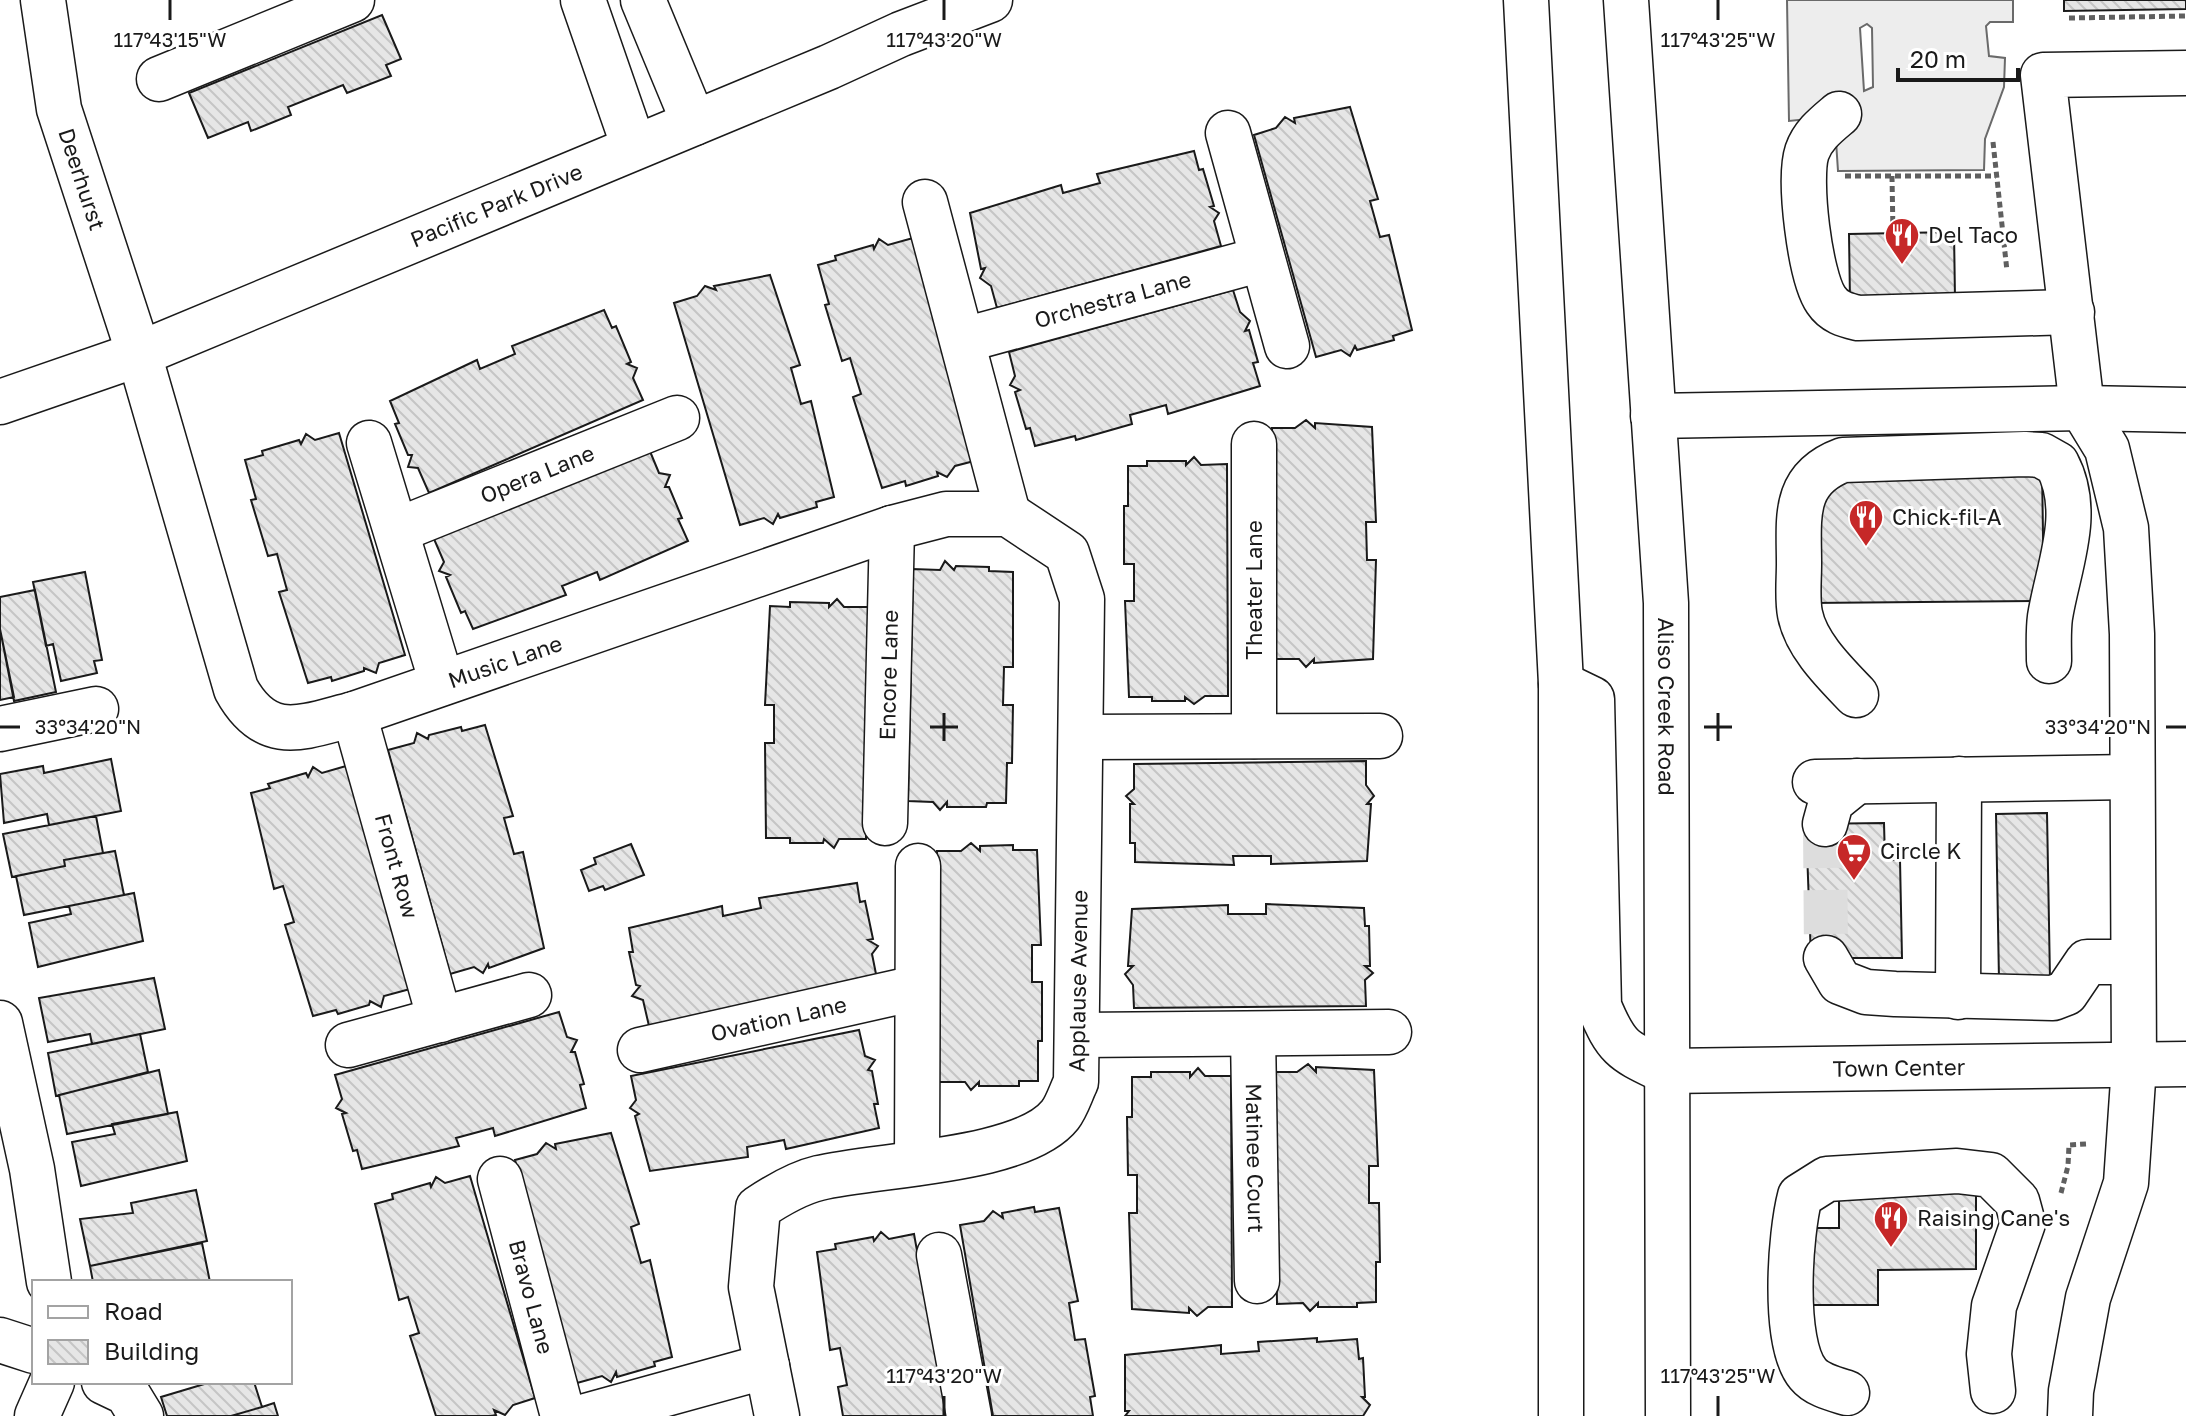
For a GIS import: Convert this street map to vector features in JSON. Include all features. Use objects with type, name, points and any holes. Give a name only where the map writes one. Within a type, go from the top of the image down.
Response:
[{"type":"street","name":"Deerhurst","points":[[43,0],[59,109],[139,354]]},
{"type":"street","points":[[159,79],[265,16],[352,0]]},
{"type":"street","points":[[583,0],[634,147]]},
{"type":"street","points":[[643,0],[694,123]]},
{"type":"street","name":"Pacific Park Drive","points":[[0,402],[139,354],[990,0]]},
{"type":"street","points":[[1526,0],[1561,684],[1561,1416]]},
{"type":"street","name":"Aliso Creek Road","points":[[1626,0],[1666,603],[1668,1416]]},
{"type":"street","points":[[2070,1416],[2071,1391],[2088,1298],[2126,1183],[2134,1066],[2132,634],[2126,528],[2107,449],[2082,408],[2043,75],[2186,73]]},
{"type":"street","points":[[1839,114],[1815,135],[1806,153],[1804,175],[1805,217],[1821,292],[1828,304],[1842,314],[1858,318],[2072,312]]},
{"type":"street","points":[[1228,133],[1287,346]]},
{"type":"street","points":[[925,202],[1008,514]]},
{"type":"street","name":"Orchestra Lane","points":[[964,340],[1262,259]]},
{"type":"street","name":"Music Lane","points":[[139,354],[236,689],[248,710],[268,724],[293,730],[354,714],[892,528],[946,514],[1008,514]]},
{"type":"street","points":[[1653,416],[2082,408],[2186,410]]},
{"type":"street","name":"Opera Lane","points":[[398,530],[677,418]]},
{"type":"street","points":[[369,443],[398,530],[442,683]]},
{"type":"street","name":"Theater Lane","points":[[1254,444],[1254,736]]},
{"type":"street","points":[[1856,695],[1829,667],[1800,615],[1799,511],[1813,478],[1825,466],[1843,460],[2025,454],[2041,455],[2057,464],[2068,498],[2067,538],[2049,620],[2049,661]]},
{"type":"street","name":"Applause Avenue","points":[[777,1416],[751,1287],[758,1208],[816,1178],[917,1163],[1025,1141],[1060,1116],[1076,1082],[1080,1035],[1082,599],[1067,553],[1008,514]]},
{"type":"street","name":"Encore Lane","points":[[885,823],[892,528]]},
{"type":"street","points":[[1561,684],[1592,699],[1599,1006],[1611,1037],[1626,1052],[1665,1071]]},
{"type":"street","points":[[0,729],[96,709]]},
{"type":"street","name":"Front Row","points":[[354,714],[440,1020]]},
{"type":"street","points":[[1081,737],[1380,736]]},
{"type":"street","points":[[1825,824],[1836,781],[2132,777]]},
{"type":"street","points":[[1958,997],[1959,779]]},
{"type":"street","points":[[917,1163],[918,866]]},
{"type":"street","points":[[1826,958],[1840,982],[1866,992],[1958,997],[2053,998],[2066,993],[2087,962],[2132,962]]},
{"type":"street","name":"Ovation Lane","points":[[640,1050],[916,988]]},
{"type":"street","points":[[348,1045],[529,995]]},
{"type":"street","points":[[0,1023],[16,1173],[48,1280]]},
{"type":"street","points":[[1080,1035],[1389,1032]]},
{"type":"street","name":"Matinee Court","points":[[1253,1034],[1257,1281]]},
{"type":"street","name":"Town Center","points":[[1665,1071],[2186,1064]]},
{"type":"street","points":[[1847,1393],[1809,1377],[1798,1359],[1793,1335],[1793,1244],[1800,1196],[1827,1179],[1957,1171],[1991,1175],[2017,1201],[2023,1223],[1994,1306],[1989,1354],[1993,1391]]},
{"type":"street","name":"Bravo Lane","points":[[500,1179],[563,1416]]},
{"type":"street","points":[[939,1255],[969,1416]]},
{"type":"street","points":[[0,1340],[32,1350]]},
{"type":"street","points":[[586,1416],[767,1366]]},
{"type":"street","points":[[37,1416],[51,1384]]},
{"type":"street","points":[[108,1384],[127,1393],[141,1416]]},
{"type":"path","points":[[2069,18],[2186,16]]},
{"type":"path","points":[[1993,142],[2008,278]]},
{"type":"path","points":[[1836,176],[1996,176]]},
{"type":"path","points":[[1892,176],[1893,233]]},
{"type":"shaded area","points":[[1787,0],[2013,0],[2013,22],[1990,22],[1986,26],[1989,56],[2005,58],[2004,87],[1985,139],[1984,170],[1838,171],[1836,141],[1808,119],[1789,121]],"holes":[[[1867,24],[1872,28],[1873,87],[1864,91],[1860,28]]]},
{"type":"building","points":[[2064,0],[2186,0],[2186,9],[2064,11]]},
{"type":"building","points":[[382,15],[401,59],[386,65],[391,76],[347,93],[343,85],[288,107],[291,115],[251,131],[248,122],[208,138],[189,93]]},
{"type":"building","points":[[1350,107],[1378,199],[1370,201],[1380,237],[1389,235],[1412,330],[1393,336],[1394,340],[1357,350],[1355,346],[1350,356],[1341,350],[1316,357],[1254,135],[1276,128],[1285,117],[1295,123],[1294,118]]},
{"type":"building","points":[[1194,151],[1214,206],[1210,207],[1219,213],[1214,221],[1221,246],[997,308],[991,286],[980,278],[985,268],[981,269],[970,213],[1061,185],[1063,193],[1100,183],[1097,174]]},
{"type":"building","name":"Del Taco","points":[[1954,232],[1955,298],[1850,300],[1849,234]]},
{"type":"building","points":[[913,238],[978,460],[955,466],[947,477],[937,472],[938,476],[906,486],[905,481],[882,488],[853,397],[861,394],[850,358],[842,361],[825,305],[829,304],[818,265],[836,260],[835,256],[873,245],[874,249],[879,239],[888,245]]},
{"type":"building","points":[[770,275],[800,365],[791,368],[801,404],[811,401],[834,497],[816,502],[817,507],[780,518],[778,514],[773,524],[764,518],[740,525],[674,303],[697,296],[705,286],[716,290],[714,286]]},
{"type":"building","points":[[1233,290],[1240,312],[1250,321],[1245,331],[1249,330],[1258,362],[1253,363],[1260,386],[1168,414],[1166,405],[1130,415],[1132,424],[1076,440],[1075,436],[1035,446],[1030,428],[1026,429],[1015,392],[1020,390],[1010,385],[1015,376],[1009,352]]},
{"type":"building","points":[[604,310],[612,328],[616,326],[631,362],[627,364],[637,368],[633,378],[643,400],[429,493],[418,468],[408,467],[412,455],[408,455],[395,424],[399,423],[390,401],[477,360],[480,369],[515,354],[512,346]]},
{"type":"building","points":[[1306,420],[1315,428],[1315,423],[1372,427],[1376,522],[1366,522],[1367,560],[1376,560],[1373,659],[1314,663],[1314,659],[1306,667],[1299,659],[1274,659],[1272,428],[1295,428]]},
{"type":"building","points":[[339,433],[405,655],[379,663],[376,673],[364,668],[364,671],[332,681],[331,677],[308,683],[279,592],[287,590],[277,554],[268,556],[251,500],[256,499],[245,460],[263,455],[262,451],[299,440],[301,444],[306,434],[315,440]]},
{"type":"building","points":[[649,449],[659,473],[670,475],[665,487],[669,487],[688,541],[600,580],[597,572],[562,586],[566,595],[473,629],[465,611],[461,613],[446,577],[450,575],[439,571],[444,562],[434,539]]},
{"type":"building","points":[[1194,457],[1201,465],[1227,464],[1228,696],[1205,696],[1194,704],[1185,697],[1185,701],[1152,701],[1152,697],[1129,697],[1125,601],[1134,601],[1134,564],[1124,564],[1128,466],[1147,466],[1147,461],[1186,461],[1186,465]]},
{"type":"building","points":[[2042,468],[2044,601],[1810,603],[1809,507],[1839,477]]},
{"type":"building","points":[[945,561],[954,570],[956,566],[989,567],[989,571],[1013,572],[1013,667],[1004,667],[1003,705],[1013,705],[1012,763],[1007,763],[1006,803],[987,803],[986,807],[947,807],[947,802],[940,810],[933,802],[908,801],[913,569],[940,570]]},
{"type":"building","points":[[85,572],[102,660],[94,661],[97,673],[61,681],[53,644],[46,646],[33,582]]},
{"type":"building","points":[[35,590],[56,692],[14,701],[0,629],[0,597]]},
{"type":"building","points":[[837,599],[844,607],[869,607],[866,839],[839,839],[834,848],[824,839],[823,843],[790,843],[790,838],[766,838],[765,743],[774,743],[774,705],[765,705],[770,606],[790,607],[790,602],[829,603],[829,607]]},
{"type":"building","points":[[0,629],[14,697],[0,700]]},
{"type":"building","points":[[485,725],[513,816],[504,818],[514,854],[523,852],[544,948],[489,968],[488,964],[483,973],[474,967],[450,974],[388,750],[414,743],[417,733],[428,739],[429,735],[461,727],[462,731]]},
{"type":"building","points":[[111,759],[121,811],[49,825],[47,814],[4,823],[0,774],[43,766],[44,773]]},
{"type":"building","points":[[1366,761],[1366,785],[1374,796],[1367,804],[1371,804],[1367,861],[1271,864],[1271,856],[1233,856],[1234,865],[1135,862],[1135,843],[1130,843],[1130,804],[1134,804],[1126,796],[1134,789],[1134,764]]},
{"type":"building","points":[[346,766],[410,989],[384,996],[381,1007],[370,1001],[369,1005],[338,1014],[336,1010],[313,1016],[285,925],[294,922],[283,886],[274,889],[251,793],[270,788],[268,784],[306,773],[308,777],[313,767],[322,773]]},
{"type":"building","points":[[2047,813],[2050,979],[1999,980],[1996,814]]},
{"type":"building","points":[[96,816],[103,853],[64,860],[65,866],[12,877],[3,834]]},
{"type":"building","name":"Circle K","points":[[1884,823],[1885,860],[1900,860],[1902,958],[1811,958],[1806,824]]},
{"type":"building","points":[[971,843],[980,851],[980,846],[1013,845],[1013,850],[1037,850],[1041,945],[1032,945],[1032,982],[1042,982],[1042,1041],[1038,1041],[1038,1081],[1019,1081],[1019,1086],[979,1086],[979,1082],[971,1090],[965,1082],[939,1082],[937,851],[961,851]]},
{"type":"building","points":[[631,844],[644,875],[605,890],[603,886],[589,891],[581,870],[596,864],[594,858]]},
{"type":"building","points":[[115,851],[124,895],[24,915],[16,876],[65,866],[64,860]]},
{"type":"building","points":[[857,883],[860,902],[865,901],[873,939],[868,940],[878,946],[872,954],[877,979],[649,1026],[643,1000],[632,996],[640,986],[636,985],[629,952],[633,952],[629,928],[722,906],[723,916],[761,908],[759,898]]},
{"type":"building","points":[[134,893],[143,941],[38,967],[29,923],[71,914],[69,906]]},
{"type":"building","points":[[1266,904],[1364,908],[1365,926],[1369,926],[1370,966],[1365,966],[1373,973],[1365,980],[1366,1006],[1134,1008],[1133,985],[1125,974],[1133,966],[1128,966],[1132,909],[1228,905],[1228,914],[1266,914]]},
{"type":"building","points":[[154,978],[165,1029],[92,1044],[90,1034],[48,1042],[39,998]]},
{"type":"building","points":[[559,1012],[567,1037],[577,1040],[571,1052],[575,1052],[584,1084],[580,1085],[586,1108],[495,1136],[493,1128],[456,1138],[459,1146],[362,1169],[342,1114],[346,1113],[336,1108],[342,1099],[335,1075]]},
{"type":"building","points":[[859,1030],[865,1056],[875,1060],[868,1070],[872,1071],[879,1128],[786,1149],[784,1140],[747,1147],[748,1157],[650,1171],[635,1116],[639,1114],[630,1108],[636,1100],[631,1076]]},
{"type":"building","points":[[140,1034],[148,1072],[56,1096],[48,1053]]},
{"type":"building","points":[[1308,1064],[1316,1072],[1316,1067],[1374,1070],[1378,1166],[1369,1166],[1369,1203],[1379,1203],[1380,1262],[1376,1262],[1376,1302],[1357,1303],[1357,1307],[1318,1307],[1318,1303],[1310,1311],[1303,1303],[1277,1304],[1274,1072],[1297,1072]]},
{"type":"building","points":[[1198,1068],[1205,1076],[1231,1076],[1232,1307],[1208,1307],[1197,1316],[1189,1308],[1189,1313],[1132,1309],[1129,1213],[1137,1213],[1137,1175],[1128,1175],[1127,1117],[1132,1117],[1132,1077],[1151,1077],[1151,1072],[1190,1072],[1190,1077]]},
{"type":"building","points":[[159,1070],[168,1114],[67,1134],[59,1095]]},
{"type":"building","points":[[177,1112],[187,1161],[81,1186],[72,1142],[115,1134],[112,1124]]},
{"type":"building","points":[[611,1133],[639,1224],[631,1227],[641,1263],[650,1260],[672,1357],[654,1362],[655,1366],[617,1377],[616,1372],[611,1382],[602,1376],[577,1383],[515,1160],[537,1154],[546,1143],[556,1149],[555,1144]]},
{"type":"building","points":[[470,1176],[535,1398],[513,1405],[505,1415],[494,1410],[496,1415],[491,1416],[436,1416],[410,1336],[419,1333],[408,1297],[399,1300],[375,1204],[393,1199],[392,1194],[430,1183],[431,1187],[436,1177],[445,1183]]},
{"type":"building","points":[[196,1190],[207,1241],[90,1266],[80,1219],[133,1213],[131,1203]]},
{"type":"building","name":"Raising Cane's","points":[[1976,1190],[1976,1269],[1878,1270],[1878,1305],[1806,1305],[1806,1228],[1839,1228],[1839,1191]]},
{"type":"building","points":[[1034,1207],[1035,1212],[1059,1208],[1078,1301],[1069,1303],[1075,1340],[1085,1339],[1095,1396],[1090,1397],[1093,1416],[993,1416],[960,1225],[984,1221],[993,1211],[1003,1218],[1002,1213]]},
{"type":"building","points":[[881,1232],[889,1239],[914,1234],[947,1416],[843,1416],[838,1387],[847,1385],[840,1348],[830,1350],[817,1252],[836,1249],[835,1244],[873,1237],[874,1241]]},
{"type":"building","points":[[202,1243],[210,1280],[93,1280],[90,1266]]},
{"type":"building","points":[[1317,1338],[1317,1342],[1357,1339],[1359,1359],[1363,1358],[1365,1397],[1362,1397],[1370,1405],[1363,1416],[1125,1416],[1129,1411],[1125,1411],[1125,1355],[1221,1345],[1221,1354],[1259,1351],[1258,1342]]},
{"type":"building","points":[[204,1384],[255,1384],[262,1407],[231,1416],[167,1416],[161,1397]]},
{"type":"building","points":[[274,1403],[278,1416],[231,1416],[262,1407]]},
{"type":"tunnel","points":[[1825,824],[1826,958]]},
{"type":"place","name":"Del Taco","points":[[1902,266]]},
{"type":"place","name":"Chick-fil-A","points":[[1866,548]]},
{"type":"place","name":"Circle K","points":[[1854,882]]},
{"type":"place","name":"Raising Cane's","points":[[1891,1249]]}]
